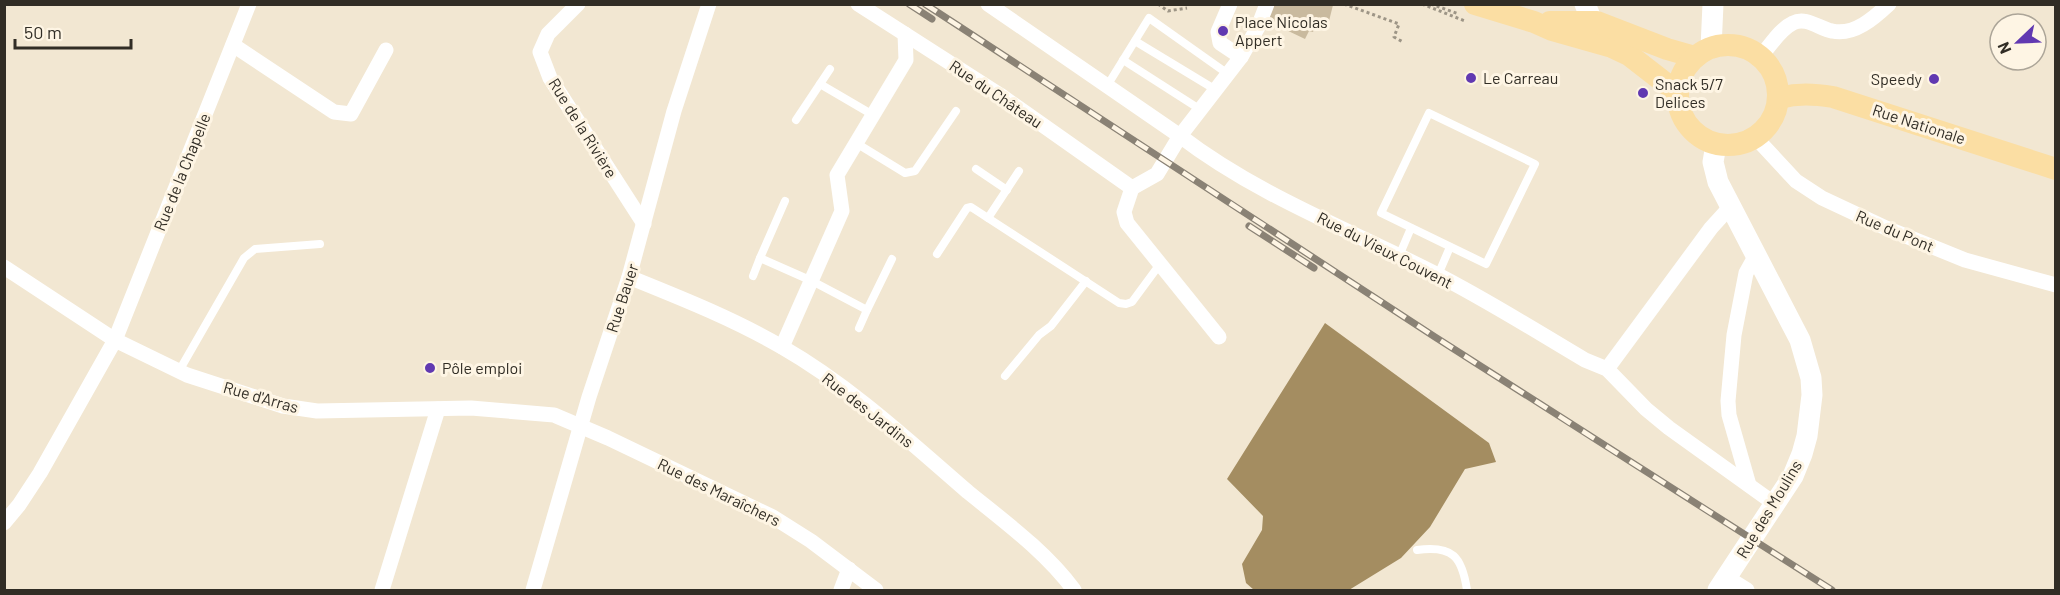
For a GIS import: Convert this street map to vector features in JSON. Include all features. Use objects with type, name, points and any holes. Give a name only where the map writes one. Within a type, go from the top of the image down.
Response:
[{"type":"main road","points":[[1475,4],[1629,54],[1669,86],[1678,97]]},
{"type":"main road","points":[[1534,22],[1589,13],[1666,49],[1703,52],[1725,45],[1742,46],[1761,56],[1778,83],[1777,110],[1767,128],[1756,138],[1736,146],[1716,145],[1699,136],[1686,124],[1679,108],[1681,76],[1703,52],[1713,4]]},
{"type":"main road","name":"Rue Nationale","points":[[1779,98],[1794,94],[1833,97],[2055,169]]},
{"type":"main road","name":"Rue des Moulins","points":[[1716,145],[1714,171],[1800,340],[1811,378],[1811,415],[1802,454],[1793,476],[1722,584]]},
{"type":"street","name":"Rue de la Chapelle","points":[[4,523],[40,473],[115,340],[249,4]]},
{"type":"street","name":"Rue de la Rivière","points":[[578,4],[548,34],[540,52],[550,78],[644,224]]},
{"type":"street","name":"Rue Bauer","points":[[533,591],[589,396],[629,277],[674,111],[709,4]]},
{"type":"street","name":"Rue du Château","points":[[858,4],[1000,95],[1132,188]]},
{"type":"street","name":"Rue du Vieux Couvent","points":[[988,4],[1206,156],[1250,183],[1438,275],[1585,360],[1607,369],[1646,410],[1775,504]]},
{"type":"street","points":[[1230,4],[1218,32],[1220,43],[1241,57]]},
{"type":"street","points":[[1219,337],[1124,218],[1132,188],[1157,174],[1180,136],[1241,57],[1258,27],[1267,4]]},
{"type":"street","points":[[1761,56],[1794,22],[1807,21],[1834,32],[1855,29],[1872,19],[1889,4]]},
{"type":"street","points":[[782,347],[842,211],[837,175],[906,60],[905,34]]},
{"type":"street","points":[[233,45],[334,112],[351,114],[386,50]]},
{"type":"street","name":"Rue du Pont","points":[[1756,138],[1796,181],[1822,198],[1886,228],[1965,260],[2055,285]]},
{"type":"street","points":[[1607,369],[1711,228],[1731,206]]},
{"type":"street","name":"Rue des Moulins","points":[[1749,485],[1729,415],[1728,401],[1734,335],[1746,273],[1756,255]]},
{"type":"street","name":"Rue d'Arras","points":[[4,267],[115,340],[179,371],[283,406],[317,411],[471,408],[554,415],[582,426]]},
{"type":"street","name":"Rue des Jardins","points":[[629,277],[695,303],[782,347],[853,396],[1030,544],[1065,577],[1074,591]]},
{"type":"street","points":[[382,591],[438,409]]},
{"type":"street","name":"Rue des Maraîchers","points":[[582,426],[773,517],[812,541],[876,591]]},
{"type":"street","points":[[841,591],[849,569]]},
{"type":"street","points":[[1722,584],[1747,591]]},
{"type":"lane","points":[[1107,86],[1149,18],[1228,74]]},
{"type":"lane","points":[[1135,41],[1216,90]]},
{"type":"lane","points":[[1123,60],[1201,110]]},
{"type":"lane","points":[[796,120],[830,69]]},
{"type":"lane","points":[[820,84],[873,115]]},
{"type":"lane","points":[[856,143],[905,173],[915,171],[956,111]]},
{"type":"lane","points":[[1429,113],[1535,164],[1486,264],[1411,228],[1381,213],[1429,113]]},
{"type":"lane","points":[[976,169],[1007,190]]},
{"type":"lane","points":[[988,218],[1019,171]]},
{"type":"lane","points":[[753,276],[785,201]]},
{"type":"lane","points":[[937,254],[967,207],[971,207],[1119,303],[1132,302],[1160,264]]},
{"type":"lane","points":[[1399,256],[1411,228]]},
{"type":"lane","points":[[179,371],[244,258],[255,249],[320,244]]},
{"type":"lane","points":[[1438,275],[1450,247]]},
{"type":"lane","points":[[760,258],[812,281],[867,310]]},
{"type":"lane","points":[[859,328],[892,259]]},
{"type":"lane","points":[[1005,376],[1039,335],[1051,326],[1086,281]]},
{"type":"lane","points":[[1417,550],[1435,548],[1452,554],[1464,568],[1467,591]]},
{"type":"path","points":[[1158,4],[1168,11],[1187,8]]},
{"type":"path","points":[[1344,4],[1399,24],[1394,37],[1403,42]]},
{"type":"shaded area","points":[[1269,5],[1333,5],[1329,21],[1319,17],[1313,32],[1309,31],[1305,39],[1261,18]]},
{"type":"shaded area","points":[[1325,323],[1489,443],[1496,462],[1465,469],[1430,527],[1401,558],[1349,590],[1254,590],[1246,583],[1242,564],[1262,530],[1263,516],[1227,479]]},
{"type":"railway","points":[[909,4],[932,19]]},
{"type":"railway","points":[[925,4],[1435,337],[1832,590]]},
{"type":"railway","points":[[1249,226],[1314,268]]},
{"type":"place","name":"Place Nicolas Appert","points":[[1223,31]]},
{"type":"place","name":"Le Carreau","points":[[1471,78]]},
{"type":"place","name":"Speedy","points":[[1934,79]]},
{"type":"place","name":"Snack 5/7 Delices","points":[[1643,93]]},
{"type":"place","name":"Pôle emploi","points":[[430,368]]}]
